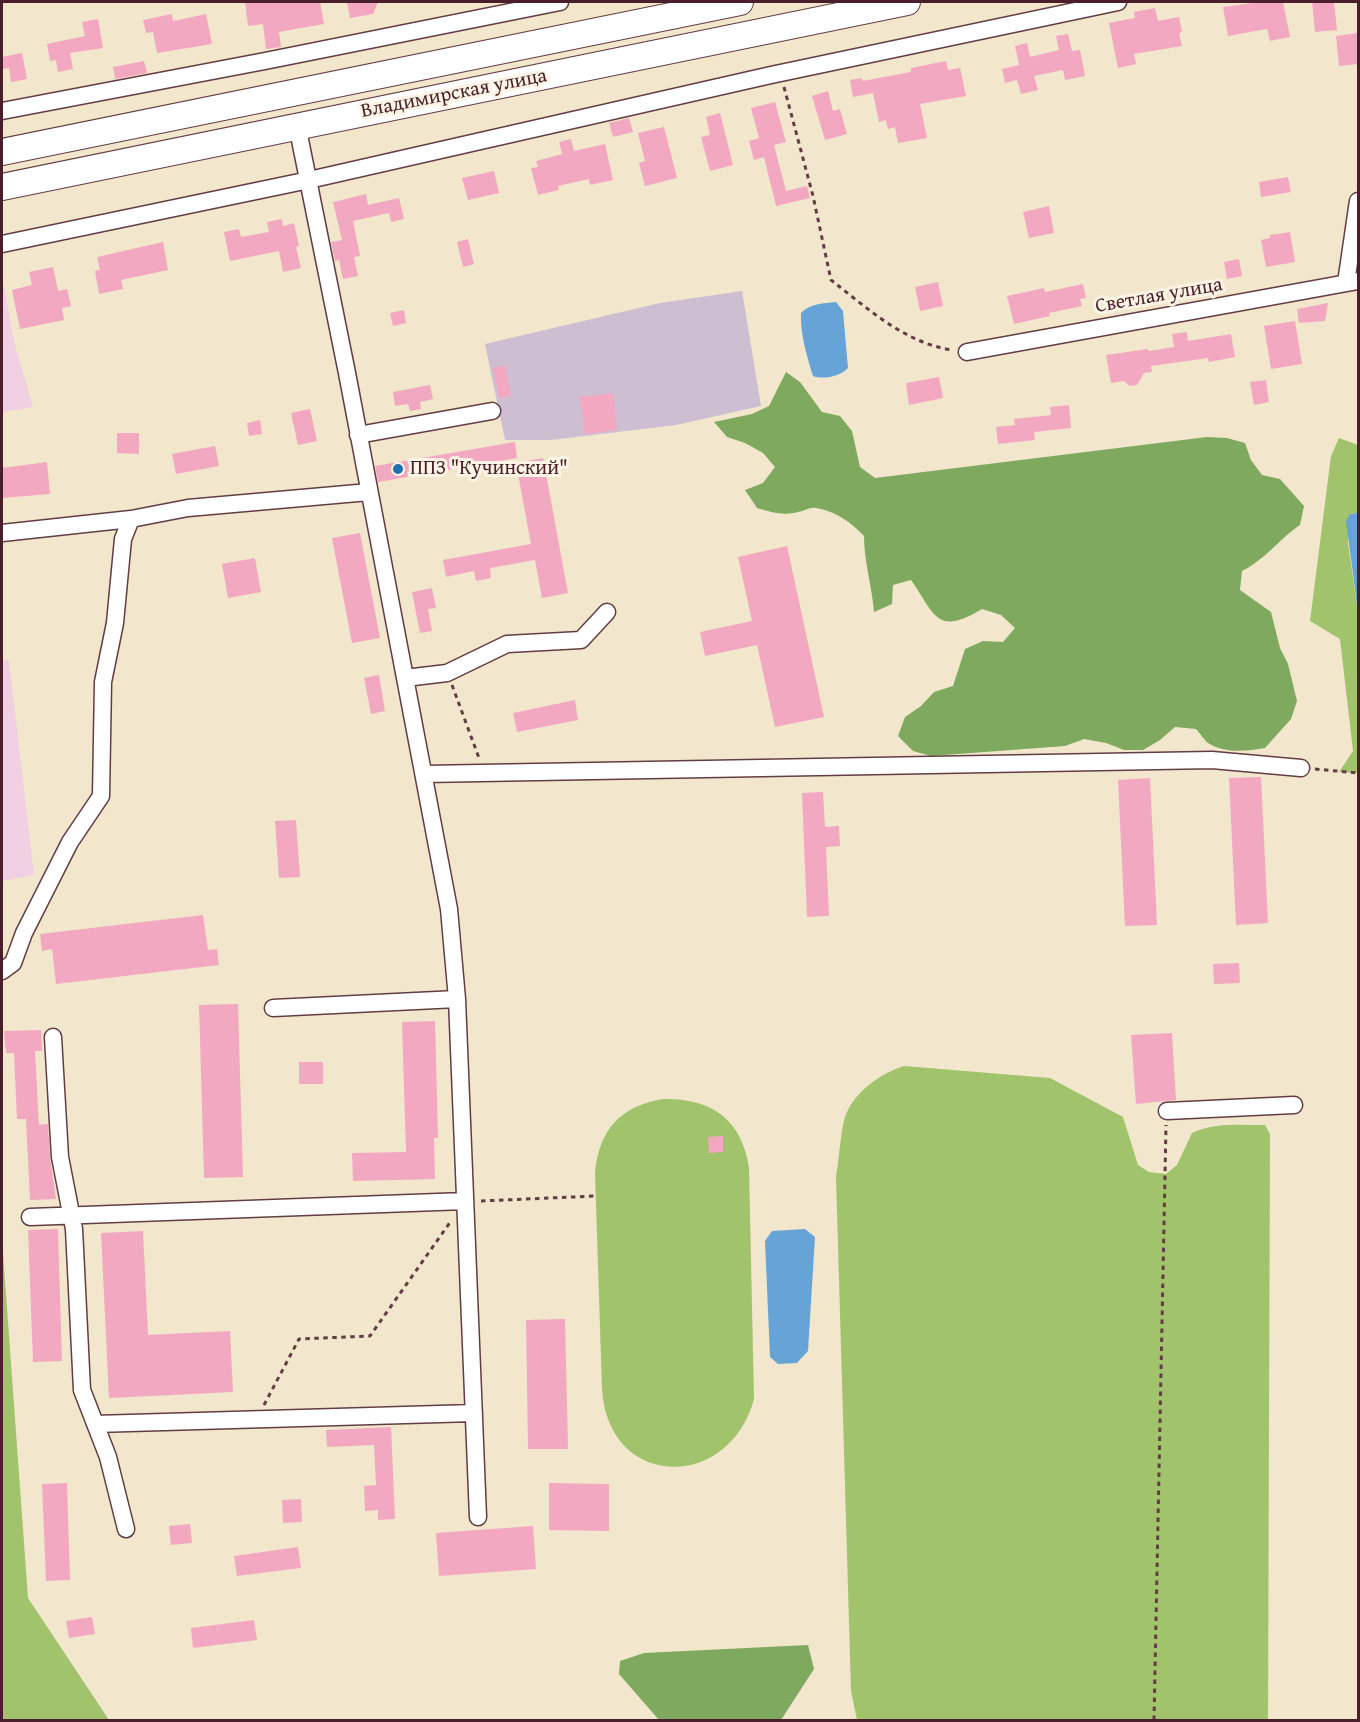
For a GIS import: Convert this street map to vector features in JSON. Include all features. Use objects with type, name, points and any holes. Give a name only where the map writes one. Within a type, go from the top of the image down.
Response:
[{"type":"highway","name":"Владимирская улица","points":[[2,152],[740,2]]},
{"type":"highway","name":"Владимирская улица","points":[[2,187],[907,2]]},
{"type":"street","points":[[2,111],[560,2]]},
{"type":"street","points":[[2,244],[309,180],[771,75],[1118,2]]},
{"type":"street","points":[[297,125],[449,909],[457,999],[478,1517]]},
{"type":"street","points":[[1352,282],[1359,201]]},
{"type":"street","name":"Светлая улица","points":[[967,351],[1352,282]]},
{"type":"street","points":[[358,435],[492,411]]},
{"type":"street","points":[[2,533],[131,519],[188,508],[369,492]]},
{"type":"street","points":[[2,971],[13,963],[24,933],[69,842],[101,796],[103,682],[115,623],[123,539],[131,519]]},
{"type":"street","points":[[405,678],[447,673],[507,644],[581,640],[607,612]]},
{"type":"street","points":[[424,774],[1212,760],[1301,768]]},
{"type":"street","points":[[273,1008],[457,999]]},
{"type":"street","points":[[52,1037],[60,1157],[74,1229],[82,1390],[108,1457],[126,1529]]},
{"type":"street","points":[[1167,1111],[1294,1105]]},
{"type":"street","points":[[30,1217],[465,1201]]},
{"type":"street","points":[[95,1424],[474,1413]]},
{"type":"path","points":[[771,75],[783,82],[813,196],[831,280],[878,316],[914,339],[937,348],[967,351]]},
{"type":"path","points":[[447,673],[485,773]]},
{"type":"path","points":[[1301,768],[1359,773]]},
{"type":"path","points":[[1154,1720],[1167,1111]]},
{"type":"path","points":[[256,1420],[298,1339],[370,1336],[465,1201],[596,1196]]},
{"type":"shaded area","points":[[2,276],[15,345],[33,407],[2,412]]},
{"type":"shaded area","points":[[742,291],[761,406],[676,425],[551,440],[505,440],[485,344],[660,303]]},
{"type":"shaded area","points":[[9,660],[34,875],[2,881],[2,661]]},
{"type":"green space","points":[[786,372],[800,382],[822,412],[840,416],[852,431],[860,467],[875,478],[1207,437],[1227,438],[1245,443],[1251,460],[1262,475],[1280,479],[1304,506],[1300,525],[1258,561],[1242,571],[1240,590],[1271,612],[1297,701],[1291,719],[1265,748],[1251,750],[1222,749],[1208,743],[1196,729],[1175,727],[1160,740],[1143,750],[1124,750],[1106,743],[1084,739],[1065,746],[931,756],[913,751],[898,736],[905,717],[921,706],[934,692],[953,686],[965,649],[983,641],[1003,642],[1015,628],[1001,615],[982,609],[955,621],[938,618],[911,580],[893,585],[892,604],[874,612],[864,536],[854,526],[836,514],[823,509],[812,508],[788,514],[757,508],[745,490],[763,483],[775,467],[763,453],[745,443],[727,437],[714,422],[752,414],[769,406]]},
{"type":"green space","points":[[1339,438],[1358,445],[1358,513],[1350,514],[1348,543],[1358,612],[1358,773],[1339,772],[1353,751],[1340,639],[1310,621],[1331,456]]},
{"type":"green space","points":[[904,1066],[1050,1078],[1123,1117],[1138,1165],[1149,1172],[1166,1174],[1177,1165],[1192,1133],[1201,1129],[1219,1126],[1265,1125],[1270,1134],[1268,1720],[857,1720],[851,1691],[836,1177],[843,1125],[851,1104],[871,1083]]},
{"type":"green space","points":[[663,1099],[696,1102],[721,1115],[739,1136],[749,1168],[754,1399],[741,1429],[721,1451],[697,1463],[671,1467],[646,1461],[625,1446],[609,1422],[602,1389],[595,1173],[601,1144],[614,1122],[635,1107]]},
{"type":"green space","points":[[2,1239],[28,1598],[109,1720],[2,1720]]},
{"type":"green space","points":[[808,1645],[814,1669],[781,1720],[659,1720],[619,1674],[620,1661],[644,1653]]},
{"type":"water","points":[[836,302],[843,311],[848,368],[832,377],[813,376],[806,353],[801,313],[812,306]]},
{"type":"water","points":[[1358,513],[1358,612],[1346,521],[1350,514]]},
{"type":"water","points":[[805,1229],[815,1237],[808,1351],[797,1363],[778,1364],[770,1357],[765,1241],[772,1231]]},
{"type":"building","points":[[245,2],[320,2],[324,24],[279,32],[281,47],[266,49],[263,24],[248,26]]},
{"type":"building","points":[[347,2],[378,2],[373,14],[350,18]]},
{"type":"building","points":[[1261,2],[1283,2],[1290,37],[1270,41],[1267,29],[1228,36],[1223,7]]},
{"type":"building","points":[[1312,2],[1334,2],[1337,30],[1315,32]]},
{"type":"building","points":[[1155,8],[1158,21],[1179,17],[1182,46],[1134,54],[1136,64],[1118,68],[1109,23],[1135,18],[1134,12]]},
{"type":"building","points":[[172,14],[173,21],[206,14],[212,44],[157,53],[153,32],[146,33],[143,20]]},
{"type":"building","points":[[98,19],[103,48],[70,53],[73,69],[58,72],[56,60],[50,61],[47,44],[85,36],[82,22]]},
{"type":"building","points":[[1358,33],[1359,64],[1339,66],[1336,36]]},
{"type":"building","points":[[1068,34],[1072,51],[1080,50],[1085,76],[1065,80],[1063,70],[1034,76],[1038,90],[1021,94],[1017,80],[1005,83],[1002,69],[1019,65],[1015,46],[1027,43],[1030,57],[1059,50],[1056,36]]},
{"type":"building","points":[[22,53],[27,79],[11,82],[9,68],[2,69],[2,57]]},
{"type":"building","points":[[144,61],[147,73],[115,79],[113,67]]},
{"type":"building","points":[[946,61],[948,70],[960,68],[966,96],[920,104],[927,138],[898,143],[895,127],[888,129],[886,120],[879,122],[873,93],[853,97],[850,80],[862,78],[862,81],[911,72],[911,68]]},
{"type":"building","points":[[828,91],[833,111],[840,109],[847,134],[825,140],[812,96]]},
{"type":"building","points":[[775,102],[786,142],[774,145],[786,191],[807,186],[810,198],[776,206],[764,157],[754,160],[749,141],[759,138],[751,108]]},
{"type":"building","points":[[720,113],[733,165],[710,171],[701,137],[710,135],[706,117]]},
{"type":"building","points":[[629,118],[633,132],[613,137],[609,123]]},
{"type":"building","points":[[664,127],[677,178],[645,186],[639,163],[645,161],[638,133]]},
{"type":"building","points":[[571,139],[574,151],[605,144],[613,180],[590,185],[589,179],[558,186],[559,190],[538,195],[531,168],[538,167],[536,161],[562,154],[559,142]]},
{"type":"building","points":[[494,171],[499,193],[468,200],[462,178]]},
{"type":"building","points":[[1288,177],[1291,192],[1261,197],[1259,182]]},
{"type":"building","points":[[366,194],[368,205],[399,198],[404,219],[391,222],[389,213],[353,221],[360,256],[354,257],[358,276],[343,279],[339,260],[335,261],[331,242],[342,240],[333,202]]},
{"type":"building","points":[[1049,206],[1054,233],[1029,238],[1023,212]]},
{"type":"building","points":[[282,219],[283,226],[294,223],[301,268],[283,272],[279,251],[230,261],[224,232],[239,229],[241,237],[269,232],[267,222]]},
{"type":"building","points":[[1290,232],[1295,262],[1266,267],[1261,240],[1270,238],[1270,235]]},
{"type":"building","points":[[468,239],[474,264],[463,267],[457,242]]},
{"type":"building","points":[[163,242],[168,270],[121,280],[123,289],[99,294],[95,271],[100,270],[97,257]]},
{"type":"building","points":[[1239,259],[1242,276],[1227,279],[1224,262]]},
{"type":"building","points":[[53,267],[58,291],[67,289],[71,306],[62,308],[64,320],[20,329],[12,290],[32,285],[29,272]]},
{"type":"building","points":[[938,282],[943,306],[920,311],[915,287]]},
{"type":"building","points":[[1083,284],[1086,298],[1080,299],[1082,306],[1014,324],[1007,296],[1044,288],[1045,292]]},
{"type":"building","points":[[1328,303],[1325,321],[1299,323],[1297,309]]},
{"type":"building","points":[[404,310],[406,323],[393,326],[390,313]]},
{"type":"building","points":[[1295,321],[1302,364],[1271,369],[1264,326]]},
{"type":"building","points":[[1187,332],[1188,341],[1231,334],[1235,357],[1209,362],[1208,358],[1151,366],[1152,372],[1144,373],[1137,385],[1130,386],[1124,381],[1111,383],[1106,355],[1174,347],[1172,334]]},
{"type":"building","points":[[505,365],[511,396],[499,398],[493,368]]},
{"type":"building","points":[[939,377],[943,398],[909,405],[906,383]]},
{"type":"building","points":[[1266,380],[1269,402],[1254,405],[1250,382]]},
{"type":"building","points":[[430,385],[433,399],[420,402],[421,409],[410,411],[408,404],[395,406],[393,392]]},
{"type":"building","points":[[613,393],[617,430],[585,434],[580,397]]},
{"type":"building","points":[[1069,405],[1071,428],[1034,432],[1035,440],[998,444],[996,427],[1015,425],[1014,419],[1051,415],[1050,407]]},
{"type":"building","points":[[310,409],[317,441],[298,445],[291,413]]},
{"type":"building","points":[[260,420],[262,434],[249,436],[247,423]]},
{"type":"building","points":[[117,433],[139,433],[139,454],[117,453]]},
{"type":"building","points":[[515,442],[517,458],[378,482],[375,466]]},
{"type":"building","points":[[215,446],[219,466],[176,474],[172,454]]},
{"type":"building","points":[[543,458],[568,593],[542,598],[535,560],[490,568],[491,578],[476,581],[474,571],[446,577],[443,560],[531,544],[516,463]]},
{"type":"building","points":[[47,462],[50,494],[2,498],[2,468]]},
{"type":"building","points":[[360,533],[380,638],[352,643],[332,538]]},
{"type":"building","points":[[787,546],[824,717],[775,727],[757,645],[705,656],[700,632],[752,621],[738,557]]},
{"type":"building","points":[[255,558],[261,592],[228,598],[222,564]]},
{"type":"building","points":[[432,588],[436,608],[428,609],[432,631],[420,633],[412,592]]},
{"type":"building","points":[[379,675],[385,711],[371,714],[364,678]]},
{"type":"building","points":[[575,700],[578,720],[517,732],[513,713]]},
{"type":"building","points":[[1261,777],[1268,923],[1236,925],[1229,778]]},
{"type":"building","points":[[1150,778],[1157,925],[1125,926],[1118,780]]},
{"type":"building","points":[[823,792],[825,827],[839,826],[840,846],[826,847],[829,916],[807,917],[802,793]]},
{"type":"building","points":[[296,820],[300,877],[279,878],[275,821]]},
{"type":"building","points":[[203,915],[208,950],[217,949],[219,965],[56,984],[52,949],[42,951],[40,934]]},
{"type":"building","points":[[1239,963],[1240,983],[1214,984],[1213,964]]},
{"type":"building","points":[[238,1004],[243,1177],[204,1178],[199,1005]]},
{"type":"building","points":[[435,1021],[438,1138],[434,1138],[435,1179],[353,1181],[352,1153],[406,1152],[402,1022]]},
{"type":"building","points":[[41,1030],[42,1051],[35,1051],[39,1125],[48,1124],[56,1199],[30,1200],[26,1119],[17,1119],[14,1053],[6,1053],[4,1031]]},
{"type":"building","points":[[1172,1033],[1176,1100],[1136,1104],[1131,1035]]},
{"type":"building","points":[[299,1062],[323,1062],[323,1084],[299,1084]]},
{"type":"building","points":[[723,1136],[723,1152],[709,1153],[708,1137]]},
{"type":"building","points":[[58,1229],[62,1361],[33,1362],[28,1230]]},
{"type":"building","points":[[143,1231],[148,1335],[230,1331],[233,1392],[109,1398],[101,1233]]},
{"type":"building","points":[[565,1319],[568,1449],[528,1449],[526,1320]]},
{"type":"building","points":[[391,1427],[395,1519],[378,1520],[378,1510],[365,1511],[364,1486],[376,1485],[374,1445],[327,1447],[326,1430]]},
{"type":"building","points":[[67,1483],[70,1580],[46,1581],[42,1484]]},
{"type":"building","points":[[549,1483],[609,1484],[609,1531],[549,1530]]},
{"type":"building","points":[[301,1499],[302,1522],[283,1523],[282,1500]]},
{"type":"building","points":[[190,1524],[192,1543],[171,1545],[169,1526]]},
{"type":"building","points":[[533,1526],[536,1569],[439,1576],[436,1533]]},
{"type":"building","points":[[298,1547],[301,1568],[237,1576],[234,1556]]},
{"type":"building","points":[[92,1617],[95,1634],[69,1638],[66,1621]]},
{"type":"building","points":[[254,1620],[257,1640],[193,1648],[191,1628]]},
{"type":"place","name":"ППЗ \"Кучинский\"","points":[[398,469]]}]
